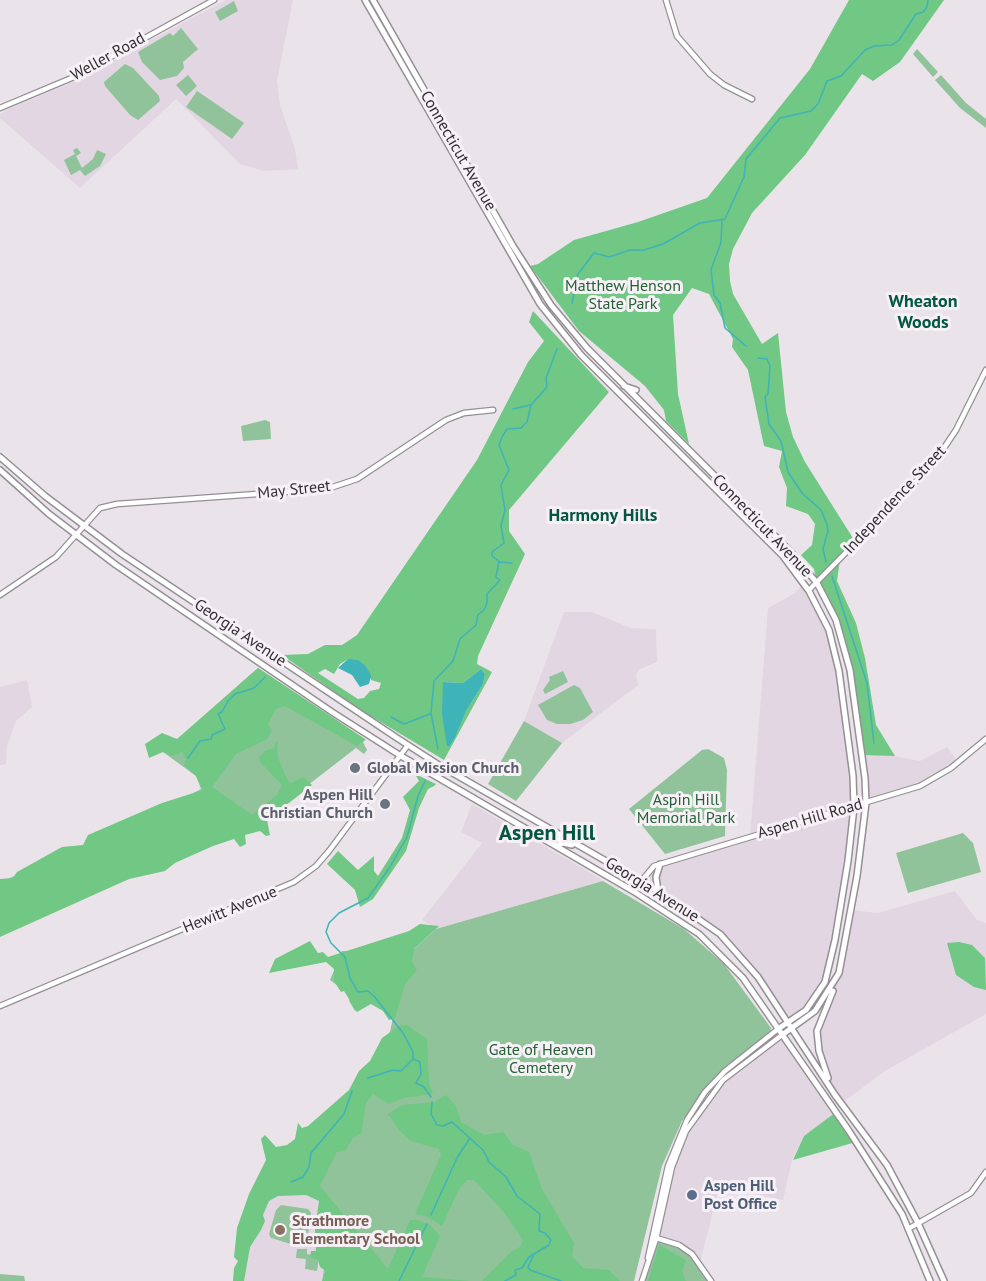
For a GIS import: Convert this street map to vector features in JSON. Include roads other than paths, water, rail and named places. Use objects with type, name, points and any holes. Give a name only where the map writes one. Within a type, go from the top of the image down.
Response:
[{"type":"main road","name":"Connecticut Avenue","points":[[365,0],[526,282],[581,355],[775,547],[809,590],[829,630],[835,649],[851,753],[854,807],[843,895],[828,972],[816,998],[778,1029]]},
{"type":"main road","name":"Connecticut Avenue","points":[[373,0],[513,246],[549,302],[586,348],[786,547],[817,583],[839,628],[850,670],[866,803],[857,876],[839,973],[815,1011],[782,1035]]},
{"type":"main road","points":[[622,384],[636,390]]},
{"type":"main road","points":[[641,413],[646,408]]},
{"type":"main road","name":"Georgia Avenue","points":[[0,457],[83,526],[408,745],[640,880],[720,934],[758,977],[831,1088],[887,1165],[918,1223],[944,1281]]},
{"type":"main road","name":"Georgia Avenue","points":[[0,470],[75,535],[269,670],[401,756],[683,922],[743,978],[879,1176],[908,1229],[930,1281]]},
{"type":"main road","points":[[524,828],[553,840],[565,838]]},
{"type":"main road","points":[[556,846],[567,843],[590,852]]},
{"type":"main road","points":[[658,891],[656,877],[660,864]]},
{"type":"main road","points":[[831,1088],[819,1051],[817,1031],[839,973]]},
{"type":"street","name":"Weller Road","points":[[0,108],[60,84],[214,0]]},
{"type":"street","points":[[666,0],[677,36],[710,74],[724,85],[752,99]]},
{"type":"street","name":"Independence Street","points":[[809,590],[934,463],[956,430],[986,369]]},
{"type":"street","name":"May Street","points":[[0,595],[56,557],[100,508],[111,505],[327,489],[347,484],[446,420],[464,413],[493,410]]},
{"type":"street","name":"Aspen Hill Road","points":[[633,891],[648,870],[660,864],[920,786],[936,778],[986,739]]},
{"type":"street","name":"Hewitt Avenue","points":[[0,1006],[294,882],[316,866],[329,851],[408,745]]},
{"type":"street","name":"Connecticut Avenue","points":[[655,1238],[668,1166],[680,1134],[695,1106],[731,1066],[778,1029]]},
{"type":"street","name":"Connecticut Avenue","points":[[642,1281],[672,1168],[692,1122],[723,1080],[782,1035]]},
{"type":"street","points":[[908,1229],[971,1192],[986,1172]]},
{"type":"street","points":[[655,1238],[679,1245],[692,1254],[711,1281]]},
{"type":"water","points":[[348,659],[358,660],[366,666],[371,676],[369,684],[360,687],[352,675],[338,668]]},
{"type":"water","points":[[481,669],[485,674],[483,684],[466,711],[450,746],[447,746],[442,714],[443,682],[463,683]]},
{"type":"waterway","points":[[572,303],[578,274],[594,253],[609,257],[630,250],[644,250],[663,244],[700,223],[725,219],[744,177],[746,159],[780,118],[811,111],[818,104],[827,81],[841,76],[865,50],[874,46],[892,45],[899,40],[916,14],[923,12],[927,7],[928,0]]},
{"type":"waterway","points":[[722,221],[721,242],[711,270],[714,295],[720,303],[725,328],[746,346]]},
{"type":"waterway","points":[[438,749],[431,713],[434,681],[453,661],[460,639],[476,625],[478,615],[487,603],[487,594],[500,580],[496,577],[499,561],[492,556],[492,552],[504,543],[501,526],[505,510],[501,485],[509,470],[499,445],[507,429],[521,428],[527,422],[531,405],[547,387],[546,378],[557,349]]},
{"type":"waterway","points":[[758,358],[767,359],[770,366],[768,394],[765,397],[769,424],[781,441],[788,472],[802,493],[821,510],[827,524],[828,531],[823,549],[826,562]]},
{"type":"waterway","points":[[513,409],[530,405]]},
{"type":"waterway","points":[[499,562],[512,563]]},
{"type":"waterway","points":[[832,576],[867,683],[874,743]]},
{"type":"waterway","points":[[188,758],[200,741],[211,739],[212,735],[225,729],[218,714],[222,712],[228,701],[235,694],[254,688],[265,677]]},
{"type":"waterway","points":[[391,717],[404,724],[430,714]]},
{"type":"waterway","points":[[425,781],[418,796],[407,837],[390,867],[368,898],[339,913],[329,923],[326,932],[331,943],[345,957],[350,978],[358,992],[368,991],[374,996],[403,1033],[413,1052],[413,1059],[420,1062],[421,1074],[416,1083],[424,1087],[431,1097]]},
{"type":"waterway","points":[[368,1078],[393,1070],[401,1071],[412,1060]]},
{"type":"waterway","points":[[291,1182],[303,1177],[309,1167],[311,1153],[344,1114],[352,1091]]},
{"type":"waterway","points":[[432,1102],[431,1114],[437,1125],[443,1126],[452,1122],[483,1150],[489,1162],[506,1177],[517,1196],[540,1214],[539,1231],[545,1233],[551,1240],[549,1245],[529,1257],[522,1268],[515,1270],[516,1275],[505,1281]]},
{"type":"waterway","points":[[431,1215],[457,1158],[470,1138]]},
{"type":"waterway","points":[[399,1281],[427,1224]]},
{"type":"waterway","points":[[533,1256],[528,1267],[530,1270],[561,1281]]},
{"type":"place","name":"Global Mission Church","points":[[355,768]]},
{"type":"place","name":"Aspen Hill Christian Church","points":[[385,804]]},
{"type":"place","name":"Aspen Hill Post Office","points":[[692,1195]]},
{"type":"place","name":"Strathmore Elementary School","points":[[280,1230]]},
{"type":"district","name":"Wheaton Woods","points":[[923,312]]},
{"type":"district","name":"Harmony Hills","points":[[603,516]]},
{"type":"district","name":"Aspen Hill","points":[[547,834]]},
{"type":"park label","name":"Matthew Henson State Park","points":[[623,295]]},
{"type":"park label","name":"Aspin Hill Memorial Park","points":[[686,809]]},
{"type":"park label","name":"Gate of Heaven Cemetery","points":[[541,1059]]}]
